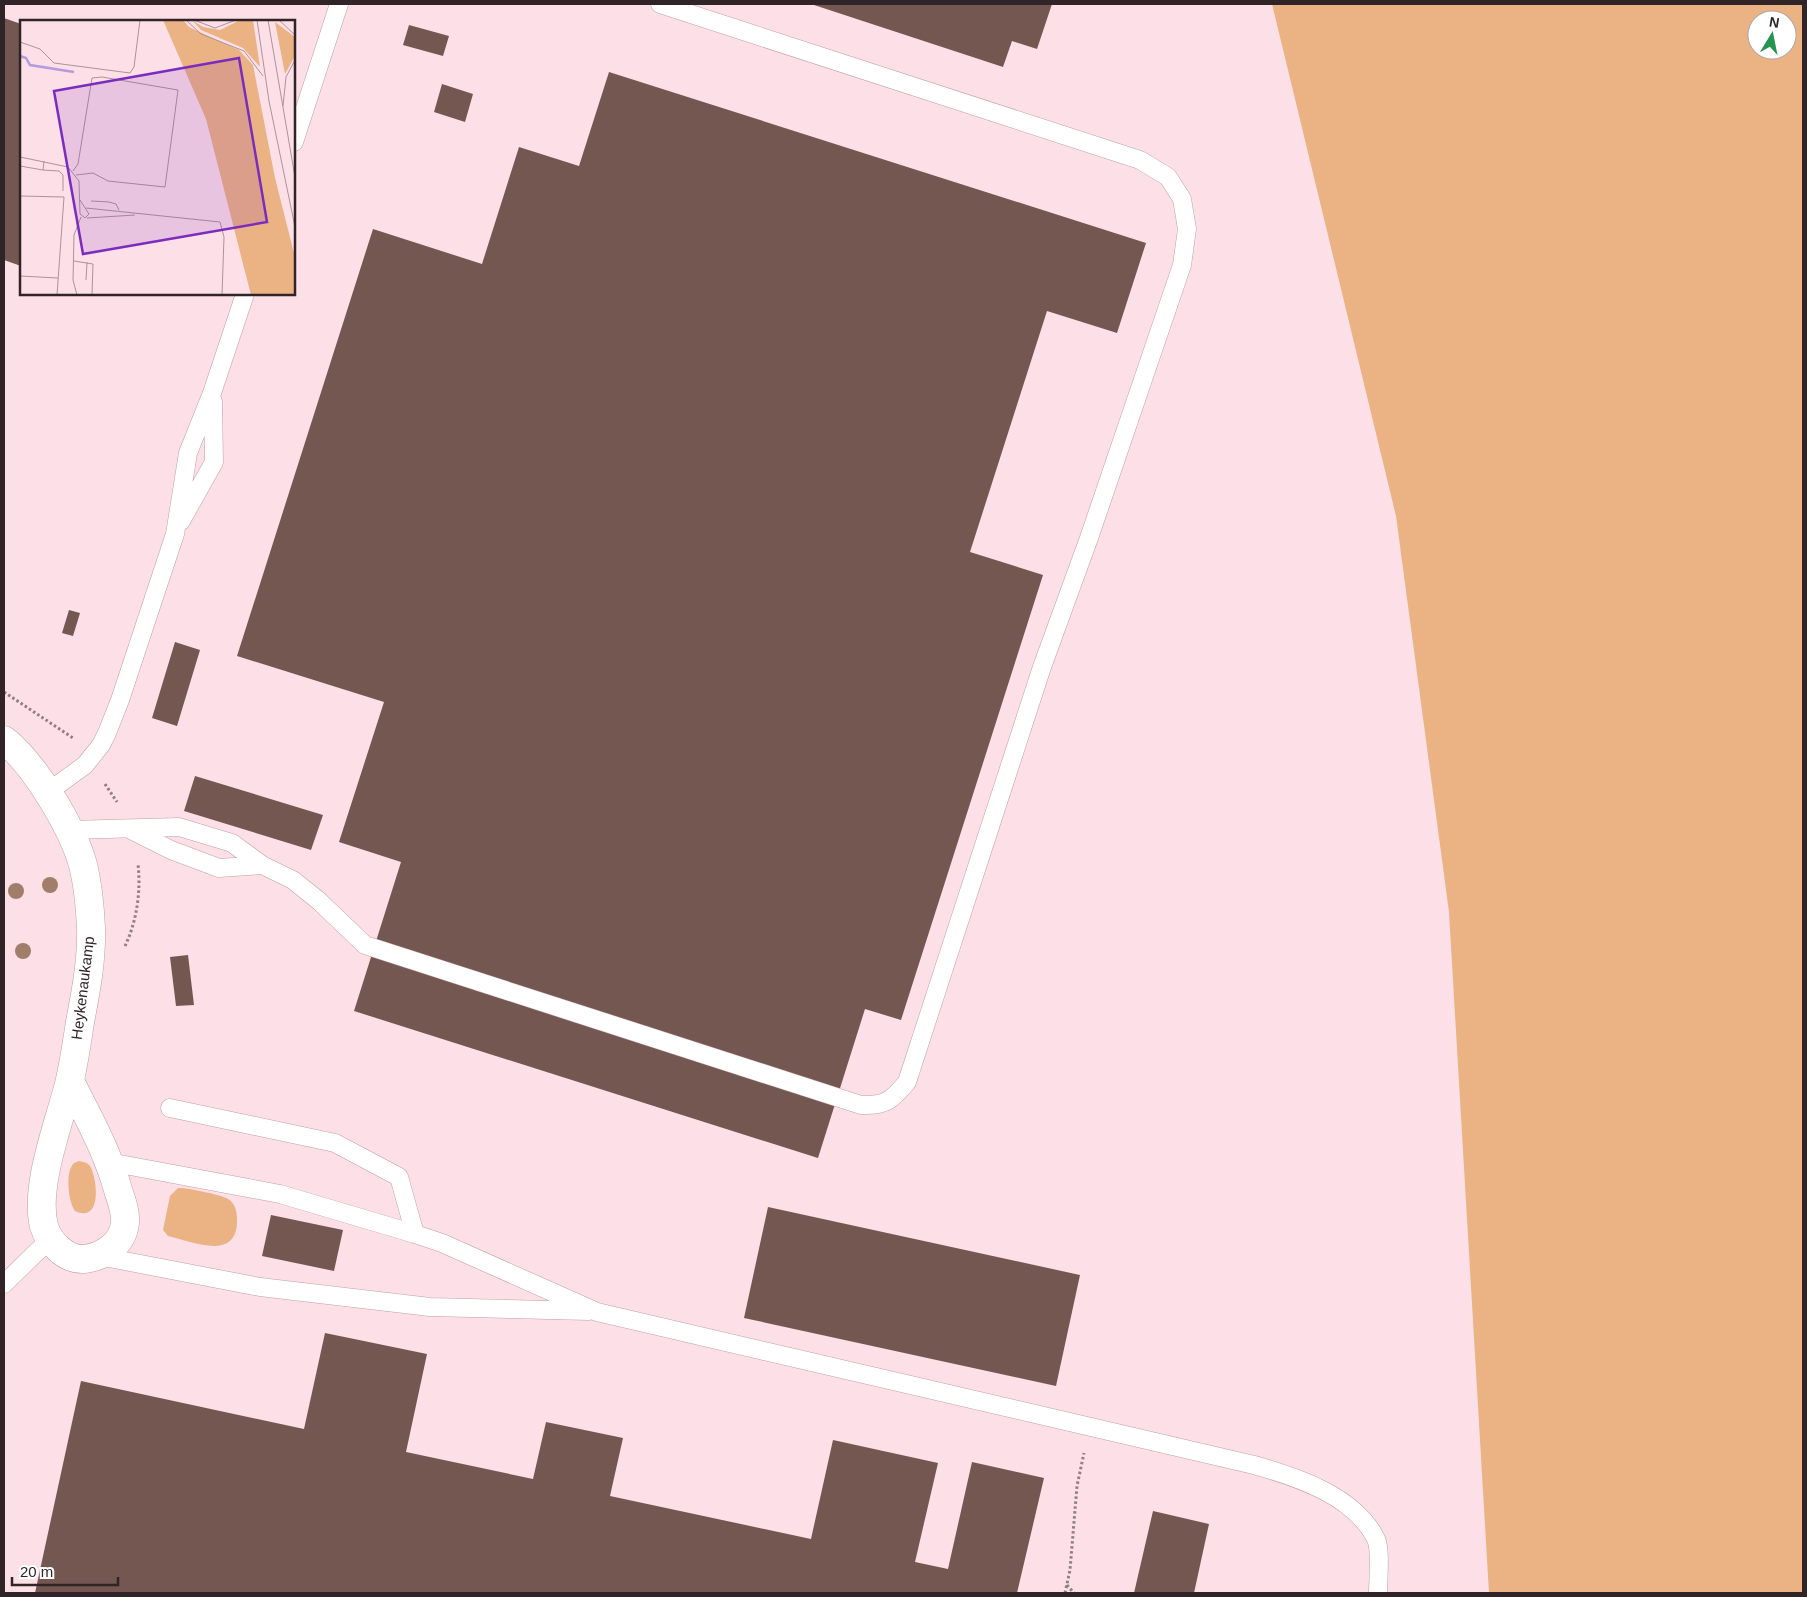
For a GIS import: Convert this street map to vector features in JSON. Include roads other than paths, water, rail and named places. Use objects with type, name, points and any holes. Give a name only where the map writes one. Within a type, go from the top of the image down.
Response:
[{"type":"street","name":"Heykenaukamp","points":[[4,740],[32,769],[48,792],[83,864],[89,900],[91,930],[87,985],[70,1081],[44,1186],[44,1225],[49,1240]]},
{"type":"street","points":[[49,1240],[63,1252],[77,1259],[99,1256],[113,1247],[122,1235],[125,1222],[123,1208],[109,1162],[70,1081]]},
{"type":"lane","points":[[295,139],[339,4]]},
{"type":"lane","points":[[68,830],[179,827],[232,843],[262,865],[293,880],[319,901],[365,945],[861,1105],[876,1106],[893,1099],[908,1082],[1042,667],[1089,538],[1182,265],[1187,229],[1182,199],[1168,178],[1140,160],[660,4]]},
{"type":"lane","points":[[48,792],[85,765],[108,733],[175,534],[188,453],[212,393],[244,295]]},
{"type":"lane","points":[[175,534],[214,462],[212,393]]},
{"type":"lane","points":[[127,828],[171,850],[219,868],[262,865]]},
{"type":"lane","points":[[170,1108],[336,1143],[399,1177],[415,1234]]},
{"type":"lane","points":[[109,1162],[280,1194],[442,1242],[597,1312]]},
{"type":"lane","points":[[4,1284],[49,1240]]},
{"type":"lane","points":[[99,1256],[260,1288],[420,1306],[597,1312],[1254,1465],[1290,1475],[1329,1494],[1360,1516],[1377,1541],[1378,1593]]}]
